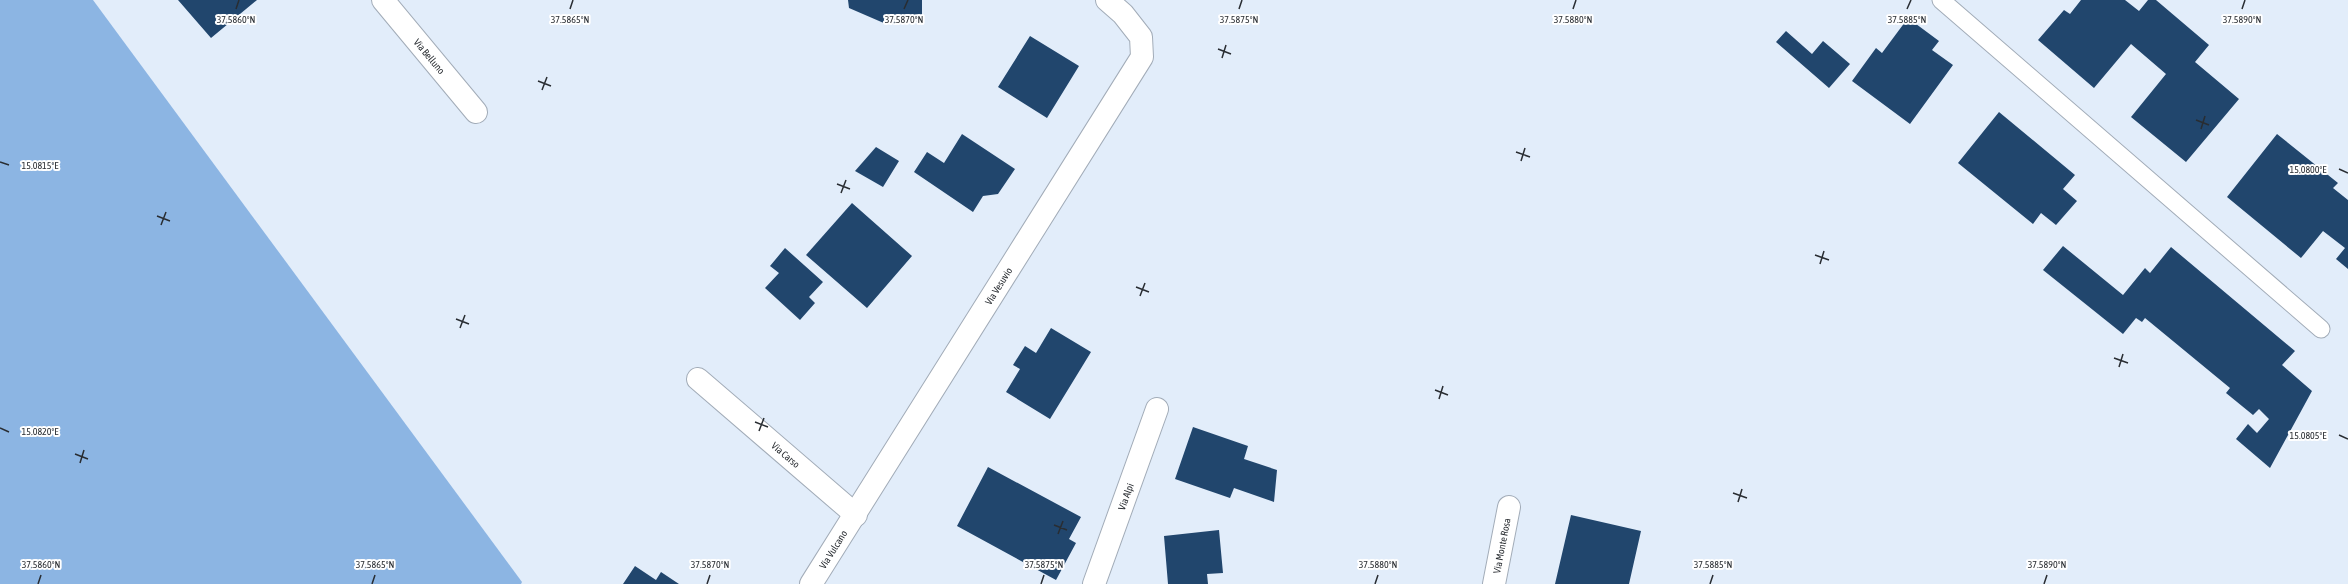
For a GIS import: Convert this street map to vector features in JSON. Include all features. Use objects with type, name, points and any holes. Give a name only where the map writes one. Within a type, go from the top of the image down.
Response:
[{"type":"street","name":"Via Belluno","points":[[383,0],[476,112]]},
{"type":"street","name":"Via Vesuvio","points":[[856,515],[1142,57],[1141,37],[1123,14],[1107,0]]},
{"type":"street","name":"Via Carso","points":[[698,379],[856,515]]},
{"type":"street","name":"Via Alpi","points":[[1094,584],[1157,409]]},
{"type":"street","name":"Via Monte Rosa","points":[[1494,584],[1509,507]]},
{"type":"street","name":"Via Vulcano","points":[[811,584],[856,515]]},
{"type":"lane","points":[[1941,0],[2322,329]]},
{"type":"shaded area","points":[[0,0],[93,0],[522,582],[521,584],[0,584]]},
{"type":"building","points":[[178,0],[257,0],[211,38]]},
{"type":"building","points":[[848,0],[922,0],[922,21],[886,24],[849,8]]},
{"type":"building","points":[[2081,0],[2125,0],[2139,11],[2148,0],[2156,0],[2209,45],[2195,62],[2239,99],[2186,162],[2131,117],[2166,74],[2131,44],[2094,88],[2038,40],[2064,10],[2070,14]]},
{"type":"building","points":[[1908,18],[1939,41],[1932,50],[1953,65],[1910,124],[1852,81],[1876,48],[1882,53]]},
{"type":"building","points":[[1786,31],[1812,54],[1823,41],[1850,64],[1829,88],[1776,42]]},
{"type":"building","points":[[1030,36],[1079,66],[1047,118],[998,87]]},
{"type":"building","points":[[1999,112],[2075,175],[2063,189],[2077,201],[2056,225],[2041,213],[2033,224],[1958,163]]},
{"type":"building","points":[[962,134],[1015,169],[998,194],[983,196],[973,212],[914,172],[927,152],[944,163]]},
{"type":"building","points":[[2277,134],[2338,183],[2333,188],[2348,200],[2348,269],[2336,259],[2345,248],[2323,231],[2301,258],[2227,197]]},
{"type":"building","points":[[876,147],[899,161],[883,187],[855,171]]},
{"type":"building","points":[[852,203],[912,256],[867,308],[806,255]]},
{"type":"building","points":[[2063,246],[2123,295],[2145,268],[2150,273],[2171,247],[2295,351],[2282,365],[2312,391],[2270,468],[2236,439],[2248,424],[2257,433],[2269,419],[2259,409],[2253,415],[2226,393],[2230,388],[2145,318],[2142,322],[2136,318],[2123,334],[2043,270]]},
{"type":"building","points":[[785,248],[823,282],[809,297],[815,303],[800,320],[765,288],[779,273],[770,266]]},
{"type":"building","points":[[1051,328],[1091,352],[1050,419],[1006,392],[1020,369],[1013,365],[1025,346],[1036,353]]},
{"type":"building","points":[[1193,427],[1248,446],[1244,459],[1277,470],[1274,502],[1234,488],[1230,498],[1175,479]]},
{"type":"building","points":[[988,467],[1081,517],[1069,539],[1076,543],[1056,580],[957,526]]},
{"type":"building","points":[[1571,515],[1641,531],[1629,584],[1555,584]]},
{"type":"building","points":[[1219,530],[1223,573],[1207,574],[1208,584],[1168,584],[1164,536]]},
{"type":"building","points":[[635,566],[656,580],[661,572],[679,584],[623,584]]}]
